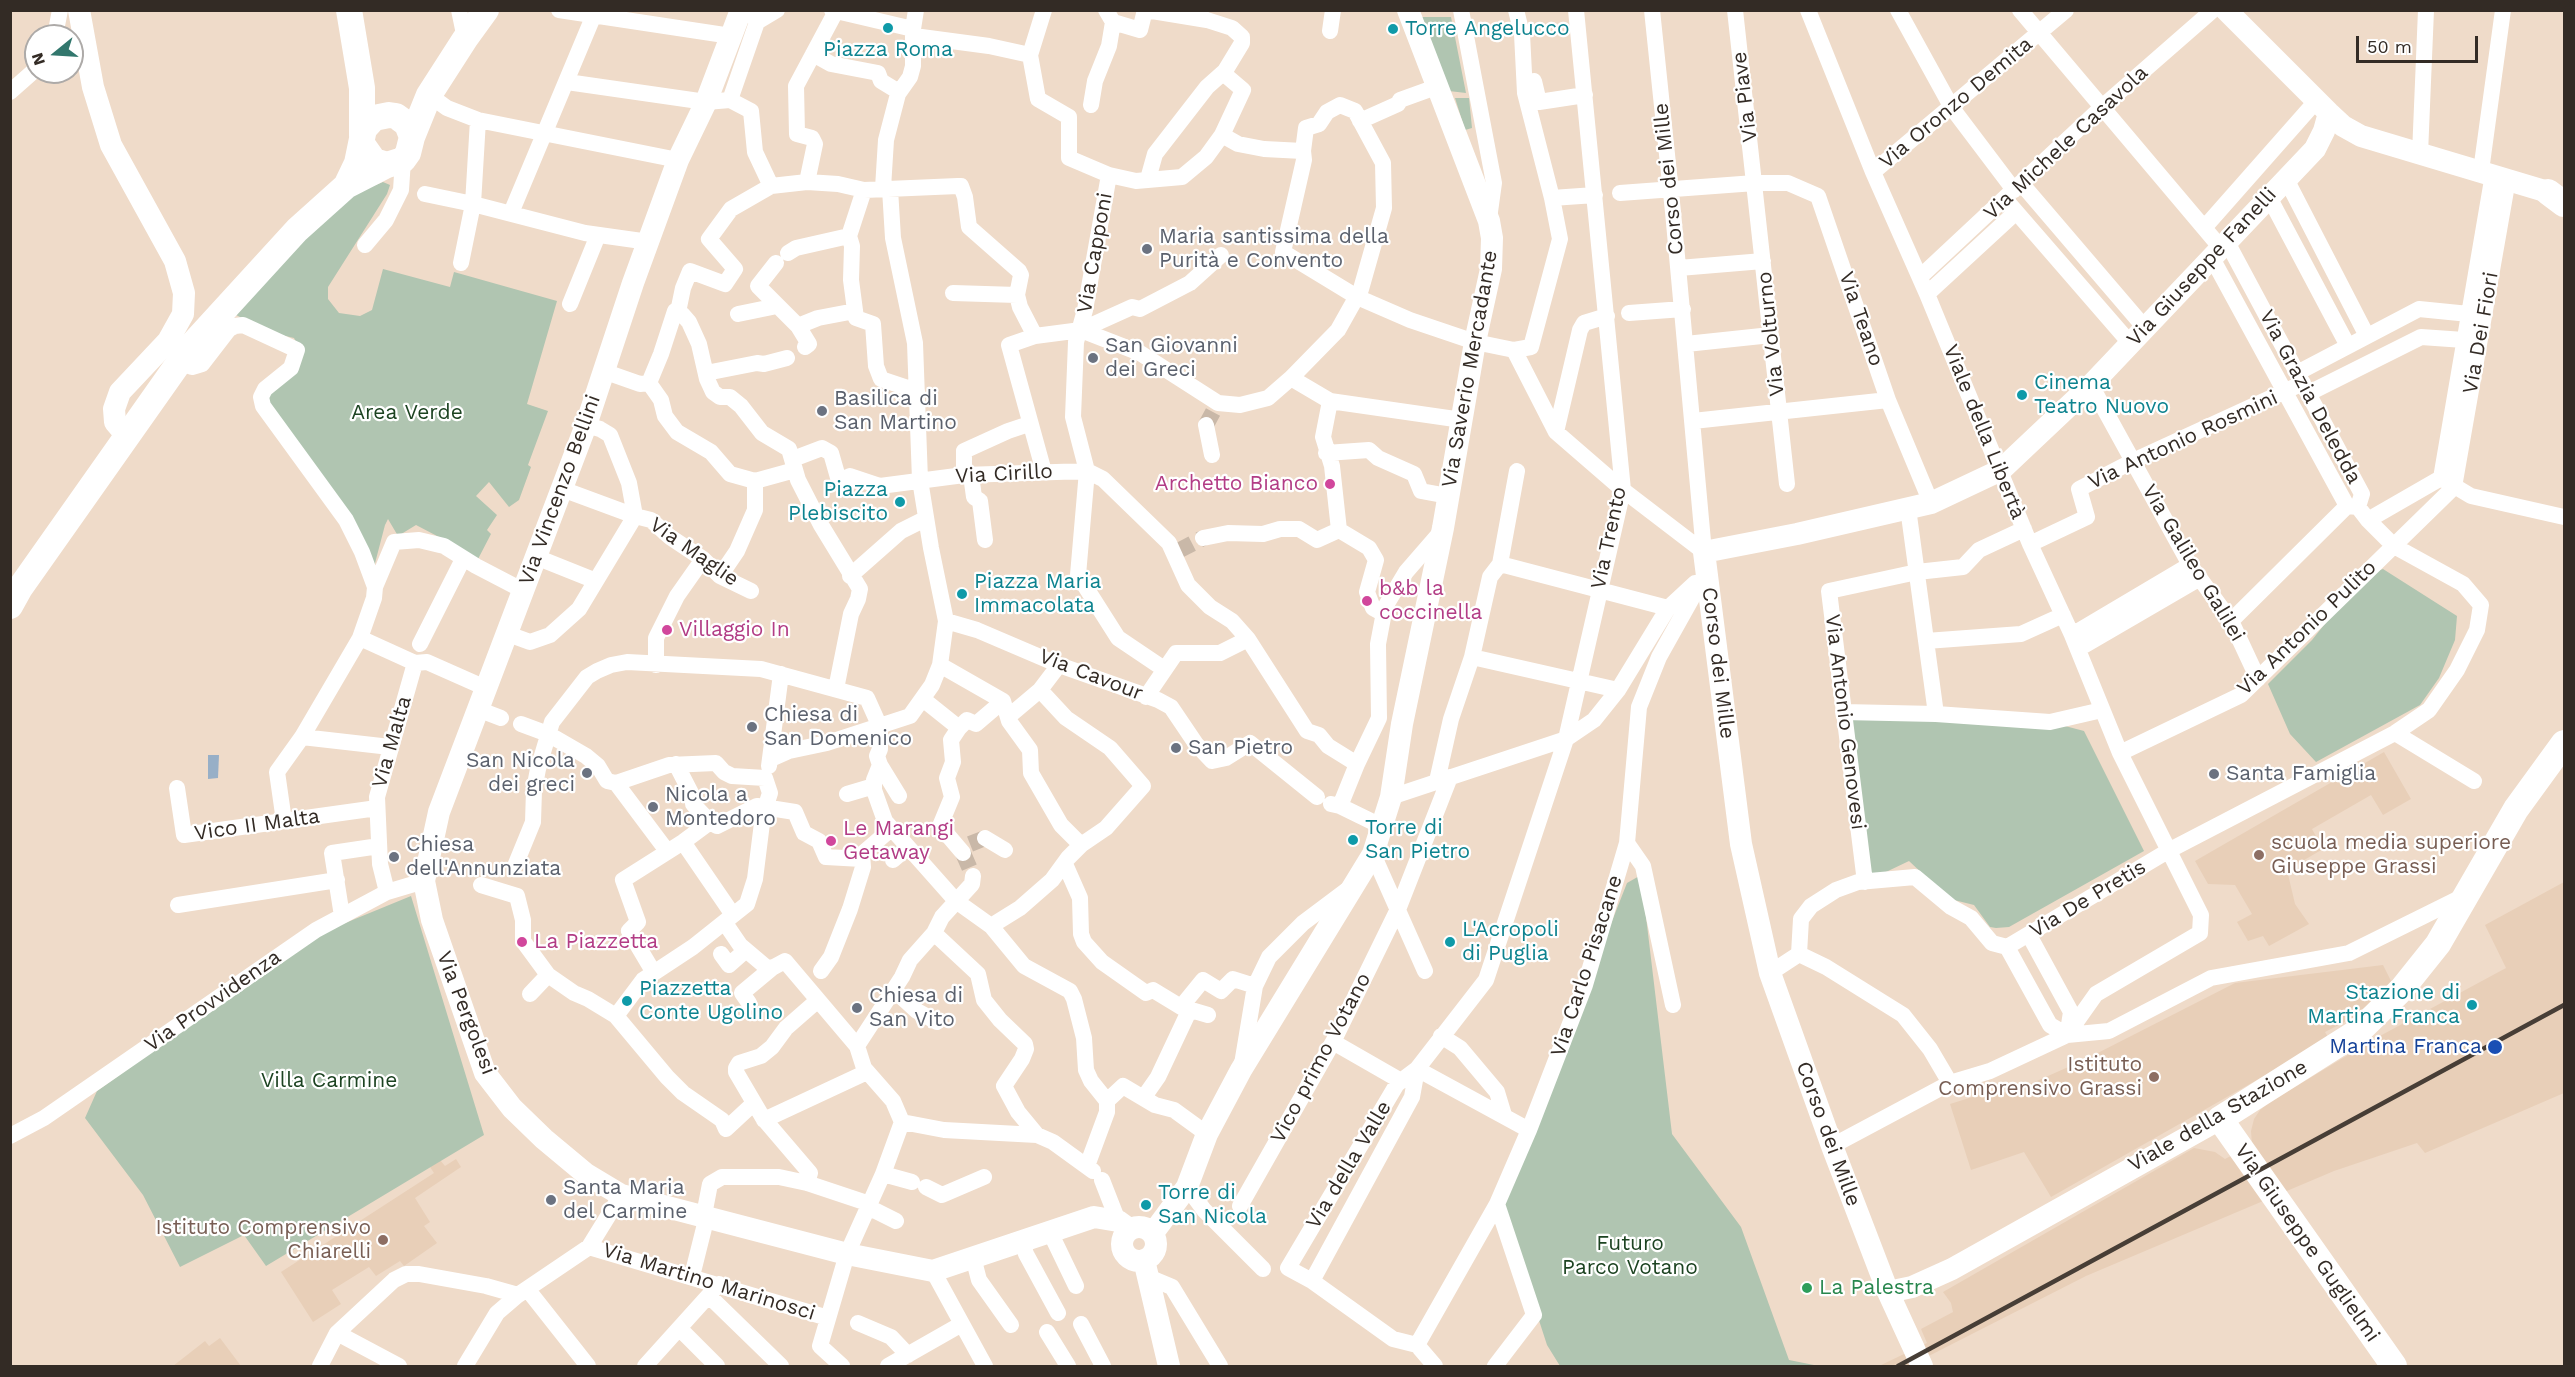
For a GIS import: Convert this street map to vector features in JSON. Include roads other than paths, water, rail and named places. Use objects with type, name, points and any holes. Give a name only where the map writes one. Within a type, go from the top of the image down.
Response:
[{"type":"main road","points":[[349,10],[362,88],[362,140],[374,161],[401,154]]},
{"type":"main road","points":[[10,606],[20,588],[178,362],[297,230],[345,186],[401,154],[429,95],[486,10]]},
{"type":"main road","points":[[356,42],[392,115],[407,124],[401,154]]},
{"type":"main road","points":[[345,186],[357,164],[362,140],[369,123],[381,115],[392,115],[429,95]]},
{"type":"main road","name":"Viale della Stazione","points":[[2220,1119],[2336,1046],[2379,1013],[2415,974],[2438,944],[2516,809],[2565,743]]},
{"type":"main road","name":"Via Giuseppe Guglielmi","points":[[2220,1119],[2394,1366]]},
{"type":"street","points":[[79,10],[93,87],[111,145],[175,261],[184,293],[183,314],[168,341],[120,392],[114,409],[115,422],[127,436]]},
{"type":"street","points":[[459,10],[465,39]]},
{"type":"street","points":[[559,10],[731,36]]},
{"type":"street","points":[[730,100],[749,14],[777,10]]},
{"type":"street","points":[[771,759],[789,751],[880,727],[910,716],[924,700],[940,665],[946,621],[925,519],[920,480],[915,343],[893,238],[887,189],[886,140],[899,92],[910,77],[913,66],[916,10]]},
{"type":"street","points":[[1044,10],[1030,55],[1038,99],[1069,117],[1069,158],[1109,175],[1136,181],[1182,177],[1206,157],[1222,135],[1243,90],[1222,73]]},
{"type":"street","points":[[1091,105],[1095,81],[1109,46],[1109,16],[1140,30],[1145,10],[1207,20],[1232,28],[1240,35],[1242,43],[1222,73],[1200,95],[1155,154],[1148,179]]},
{"type":"street","points":[[1330,31],[1333,10]]},
{"type":"street","name":"Via Saverio Mercadante","points":[[1153,1233],[1187,1187],[1207,1134],[1241,1070],[1373,854],[1391,797],[1402,724],[1443,528],[1475,342],[1491,269],[1492,238],[1489,221],[1408,10]]},
{"type":"street","points":[[1461,10],[1494,183],[1489,221]]},
{"type":"street","points":[[1516,10],[1539,102],[1585,95]]},
{"type":"street","name":"Via Trento","points":[[1441,1036],[1486,980],[1566,739],[1623,490],[1576,10]]},
{"type":"street","name":"Corso dei Mille","points":[[1652,10],[1683,309],[1705,562],[1741,844],[1770,972],[1832,1146],[1888,1292],[1922,1366]]},
{"type":"street","name":"Via Piave","points":[[1735,10],[1755,183]]},
{"type":"street","name":"Viale della Libertà","points":[[1808,10],[1873,172],[1920,277],[2027,537],[2075,642],[2120,753],[2200,915],[2200,933],[2096,994],[2067,1035]]},
{"type":"street","points":[[1898,10],[1952,108],[2013,191],[2138,336]]},
{"type":"street","points":[[2020,10],[2220,249]]},
{"type":"street","name":"Via Oronzo Demita","points":[[1873,172],[2066,10]]},
{"type":"street","name":"Via Michele Casavola","points":[[1920,277],[2102,107],[2213,10]]},
{"type":"street","points":[[2226,10],[2343,126],[2361,136],[2559,195]]},
{"type":"street","points":[[2420,154],[2426,10]]},
{"type":"street","points":[[2494,175],[2504,10]]},
{"type":"street","points":[[807,182],[815,144],[812,138],[797,134],[796,86],[834,12],[913,33],[1030,55]]},
{"type":"street","points":[[511,213],[595,14]]},
{"type":"street","name":"Via Vincenzo Bellini","points":[[424,881],[440,812],[490,714],[488,689],[586,425],[678,160],[705,102],[731,36],[749,14]]},
{"type":"street","points":[[1212,413],[1268,398],[1338,330],[1357,297],[1361,289],[1384,208],[1383,163],[1355,111],[1340,105],[1327,112],[1318,124],[1306,128],[1304,160],[1283,252],[1357,297],[1410,320],[1475,342],[1514,350],[1531,347],[1560,239],[1525,93],[1522,34]]},
{"type":"street","points":[[813,54],[831,64],[878,74],[880,81],[899,92]]},
{"type":"street","points":[[10,92],[24,80]]},
{"type":"street","points":[[567,82],[705,102],[730,100],[751,111],[755,152],[771,186]]},
{"type":"street","points":[[1360,121],[1398,104],[1400,100],[1436,87]]},
{"type":"street","points":[[429,95],[447,108],[478,120],[678,160]]},
{"type":"street","points":[[2315,149],[2324,131],[2323,107]]},
{"type":"street","name":"Via Giuseppe Fanelli","points":[[2204,228],[2323,107]]},
{"type":"street","points":[[461,263],[473,204],[478,120]]},
{"type":"street","points":[[1222,135],[1238,144],[1264,149],[1303,151]]},
{"type":"street","points":[[2315,149],[2361,136]]},
{"type":"street","name":"Via Giuseppe Fanelli","points":[[1705,562],[1797,534],[1931,503],[2001,470],[2091,385],[2315,149]]},
{"type":"street","points":[[365,245],[386,220],[401,190],[401,154]]},
{"type":"street","name":"Via Capponi","points":[[1109,175],[1081,330],[1076,342],[1073,417],[1087,471],[1078,575],[1118,638],[1164,669]]},
{"type":"street","name":"Via Dei Fiori","points":[[2447,483],[2464,340],[2494,175]]},
{"type":"street","name":"Via Dei Fiori","points":[[2447,483],[2494,175]]},
{"type":"street","points":[[2286,178],[2367,336]]},
{"type":"street","points":[[649,383],[690,271],[725,284],[735,268],[709,239],[731,208],[771,186],[807,182],[838,184],[864,190],[961,186],[969,227],[1019,270],[1021,275],[1017,294],[1020,307],[1035,336]]},
{"type":"street","name":"Via Volturno","points":[[1755,183],[1787,484]]},
{"type":"street","name":"Via Teano","points":[[1620,193],[1671,188],[1788,183],[1818,195],[1888,400],[1931,503]]},
{"type":"street","points":[[864,190],[849,236],[852,246],[851,280],[856,318],[873,324],[876,366],[881,379],[917,391]]},
{"type":"street","points":[[2013,191],[2016,212],[2138,336]]},
{"type":"street","points":[[425,194],[598,235],[649,242]]},
{"type":"street","points":[[1552,198],[1595,195]]},
{"type":"street","points":[[2269,197],[2348,346]]},
{"type":"street","name":"Via Michele Casavola","points":[[1927,294],[2016,212]]},
{"type":"street","points":[[570,304],[598,235]]},
{"type":"street","points":[[805,347],[809,344],[798,326],[758,286],[782,258],[796,248],[849,236]]},
{"type":"street","name":"Via Grazia Deledda","points":[[2220,249],[2303,383],[2362,494],[2358,511]]},
{"type":"street","name":"Via Grazia Deledda","points":[[2220,249],[2285,392],[2358,511],[2394,546],[2463,584],[2481,605],[2477,630],[2457,670],[2429,710],[2395,733]]},
{"type":"street","points":[[1044,472],[1009,345],[1035,336],[1081,330],[1132,306],[1140,309],[1190,283],[1221,255]]},
{"type":"street","points":[[1679,268],[1763,261]]},
{"type":"street","points":[[953,293],[1017,294]]},
{"type":"street","points":[[738,314],[777,306]]},
{"type":"street","points":[[1629,313],[1683,309]]},
{"type":"street","name":"Via Antonio Rosmini","points":[[2303,383],[2348,346],[2419,309],[2469,314]]},
{"type":"street","points":[[676,311],[689,322],[699,344],[713,392],[720,397],[730,398],[741,406],[762,433],[789,449],[821,525],[860,589],[851,614],[836,689]]},
{"type":"street","points":[[798,326],[818,318],[855,311]]},
{"type":"street","points":[[1556,432],[1580,330],[1584,323],[1607,315]]},
{"type":"street","points":[[178,362],[192,367],[202,364],[229,329],[243,325],[297,350],[291,368],[265,389],[261,397],[263,406],[346,520],[362,552],[375,587]]},
{"type":"street","points":[[1081,330],[1140,352],[1212,413],[1212,455]]},
{"type":"street","points":[[1686,344],[1771,335]]},
{"type":"street","name":"Via Antonio Rosmini","points":[[2027,537],[2087,517],[2079,489],[2133,461],[2303,383],[2421,337],[2464,340]]},
{"type":"street","points":[[1391,797],[1566,739],[1594,720],[1618,690],[1668,608],[1705,562],[1556,432],[1514,350]]},
{"type":"street","points":[[706,373],[787,358]]},
{"type":"street","points":[[603,371],[640,384],[649,383]]},
{"type":"street","points":[[1291,378],[1330,401],[1462,420]]},
{"type":"street","points":[[649,383],[662,400],[666,416],[677,432],[711,452],[730,474],[755,481],[794,465],[822,447],[831,453],[839,481],[850,476],[880,486],[920,480]]},
{"type":"street","name":"Via Galileo Galilei","points":[[2091,385],[2195,572],[2231,621],[2258,679]]},
{"type":"street","points":[[1693,421],[1888,400]]},
{"type":"street","points":[[1330,401],[1323,437],[1326,453],[1332,466],[1339,530]]},
{"type":"street","points":[[985,540],[980,501],[974,497],[964,451],[1008,430],[1029,424]]},
{"type":"street","points":[[508,634],[530,642],[550,634],[579,609],[635,516],[629,483],[610,435],[586,425]]},
{"type":"street","points":[[1326,453],[1370,450],[1377,458],[1414,474],[1421,491],[1448,496]]},
{"type":"street","points":[[1087,471],[1103,479],[1176,551],[1188,585],[1210,607],[1232,621],[1248,639],[1307,731],[1319,735],[1328,746],[1357,764]]},
{"type":"street","name":"Via Cirillo","points":[[920,480],[968,475],[1087,471]]},
{"type":"street","name":"Vico primo Votano","points":[[1240,1206],[1334,1042],[1399,907],[1444,779],[1451,719],[1472,657],[1495,571],[1517,471]]},
{"type":"street","points":[[720,576],[736,551],[755,510],[755,481]]},
{"type":"street","points":[[2394,546],[2447,483]]},
{"type":"street","points":[[2231,621],[2358,511],[2447,483],[2471,496],[2565,517]]},
{"type":"street","name":"Via Maglie","points":[[562,489],[651,520],[670,537],[703,559],[720,576],[752,591]]},
{"type":"street","points":[[1908,508],[1936,714]]},
{"type":"street","points":[[850,576],[901,531],[925,519]]},
{"type":"street","points":[[1381,826],[1329,802],[1357,764],[1379,718],[1378,644],[1385,607],[1406,572],[1443,528]]},
{"type":"street","points":[[1203,538],[1228,533],[1263,534],[1299,529],[1317,540],[1339,530]]},
{"type":"street","points":[[1339,530],[1369,548],[1376,560],[1367,592],[1373,608],[1384,614]]},
{"type":"street","name":"Via Antonio Genovesi","points":[[1865,882],[1829,591],[1917,572],[1963,567],[1979,550],[2027,537]]},
{"type":"street","points":[[284,821],[277,772],[302,737],[360,638],[374,598],[375,587],[394,542],[419,540],[444,546],[463,559],[524,591]]},
{"type":"street","name":"Via Antonio Pulito","points":[[2120,753],[2241,695],[2394,546]]},
{"type":"street","points":[[536,557],[596,581]]},
{"type":"street","points":[[420,644],[463,559]]},
{"type":"street","points":[[656,665],[656,638],[677,596],[703,559]]},
{"type":"street","name":"Via Carlo Pisacane","points":[[1417,1345],[1497,1203],[1529,1130],[1585,985],[1627,843],[1639,707],[1659,657],[1705,562]]},
{"type":"street","points":[[1495,571],[1599,591],[1668,608]]},
{"type":"street","points":[[2075,642],[2195,572]]},
{"type":"street","points":[[1926,641],[2021,634],[2063,615]]},
{"type":"street","name":"Via Cavour","points":[[946,621],[977,630],[1059,665],[1158,700],[1171,707],[1196,744],[1212,761],[1226,758],[1250,743],[1329,802]]},
{"type":"street","points":[[360,638],[415,663],[427,662],[488,689]]},
{"type":"street","points":[[1146,697],[1176,653],[1220,653],[1248,639]]},
{"type":"street","points":[[1472,657],[1618,690]]},
{"type":"street","points":[[515,866],[533,822],[534,790],[552,722],[588,676],[611,664],[627,662],[761,669],[867,698],[880,727],[880,749],[877,756],[899,796]]},
{"type":"street","name":"Via Malta","points":[[387,892],[380,864],[377,797],[415,663]]},
{"type":"street","points":[[940,665],[1009,709],[1030,750],[1031,773],[1061,825],[1081,845]]},
{"type":"street","points":[[1005,850],[969,846],[940,826],[952,797],[947,778],[953,762],[951,740],[967,720],[976,724],[1009,709],[1040,690],[1059,665]]},
{"type":"street","points":[[616,1016],[648,976],[747,904],[745,885],[770,793],[765,778],[771,759],[781,674]]},
{"type":"street","points":[[991,926],[1020,908],[1081,845],[1106,828],[1143,786],[1110,748],[1066,718],[1040,690]]},
{"type":"street","points":[[924,700],[959,728]]},
{"type":"street","points":[[1843,712],[1936,714],[2050,722],[2102,710]]},
{"type":"street","points":[[1379,718],[1402,724]]},
{"type":"street","points":[[521,724],[548,734],[598,765],[607,781],[616,783],[635,775],[676,764],[716,763],[724,772],[732,776],[765,778]]},
{"type":"street","points":[[2395,733],[2474,782]]},
{"type":"street","name":"Via De Pretis","points":[[2007,947],[2168,851],[2395,733]]},
{"type":"street","points":[[302,737],[390,747]]},
{"type":"street","points":[[676,764],[693,797],[693,804],[717,826],[757,806],[795,812],[804,832],[819,841],[826,857],[862,859]]},
{"type":"street","points":[[880,765],[874,786],[885,821],[891,829],[956,901],[991,926],[1024,966],[1070,991],[1084,1038],[1086,1070],[1091,1081],[1107,1101],[1107,1112],[1094,1172]]},
{"type":"street","points":[[616,783],[667,851]]},
{"type":"street","points":[[847,794],[874,786]]},
{"type":"street","name":"Vico II Malta","points":[[177,788],[184,835],[377,808]]},
{"type":"street","points":[[648,976],[629,931],[638,922],[623,880],[684,842],[710,822]]},
{"type":"street","points":[[813,980],[831,957],[850,909],[863,867],[862,854],[891,829]]},
{"type":"street","points":[[684,842],[746,950],[766,967],[772,968]]},
{"type":"street","points":[[1627,843],[1642,866],[1673,1005]]},
{"type":"street","points":[[342,916],[332,853],[379,846]]},
{"type":"street","points":[[893,860],[907,848]]},
{"type":"street","points":[[1373,854],[1399,907],[1425,971]]},
{"type":"street","points":[[1065,864],[1080,897],[1081,934],[1084,942],[1102,962],[1146,993],[1153,990],[1186,1008],[1208,1015]]},
{"type":"street","points":[[857,1046],[894,990],[910,960],[934,933],[942,917],[972,884],[973,876]]},
{"type":"street","points":[[1799,954],[1801,919],[1811,906],[1836,890],[1865,882],[1915,877],[1951,907],[1971,918],[1992,943],[2007,947],[2050,1025],[2067,1035]]},
{"type":"street","points":[[178,905],[337,880]]},
{"type":"street","name":"Via Provvidenza","points":[[10,1136],[44,1118],[316,930],[387,892],[424,881]]},
{"type":"street","name":"Via Pergolesi","points":[[424,881],[432,920],[484,1073],[512,1108],[544,1139],[586,1174],[621,1195],[706,1215],[847,1254],[933,1271]]},
{"type":"street","points":[[1241,1070],[1255,986],[1269,957],[1296,930],[1356,884]]},
{"type":"street","points":[[481,885],[517,896],[523,920],[524,941],[548,975],[574,993],[616,1016],[667,1077],[683,1093],[722,1120],[726,1130],[754,1103]]},
{"type":"street","points":[[1832,1146],[1950,1083],[1990,1071],[2067,1035],[2109,1031],[2211,978],[2349,953],[2466,895]]},
{"type":"street","points":[[934,933],[978,974],[980,992],[984,1000],[1007,1028],[1025,1044],[1026,1049],[1022,1059],[1004,1086],[1018,1112],[1037,1134],[1094,1172],[1124,1225],[1123,1252],[1172,1287],[1220,1366]]},
{"type":"street","points":[[2029,935],[2071,1012],[2067,1035]]},
{"type":"street","points":[[721,954],[729,965],[746,950]]},
{"type":"street","points":[[1770,972],[1799,954]]},
{"type":"street","points":[[1799,954],[1826,967],[1903,1015],[1930,1049],[1950,1083]]},
{"type":"street","points":[[749,1003],[742,993],[772,968],[785,961],[813,980],[818,1000],[857,1046],[867,1072],[893,1101],[902,1122],[883,1174],[847,1254],[820,1346],[842,1366]]},
{"type":"street","points":[[530,994],[548,975]]},
{"type":"street","points":[[1144,1097],[1158,1077],[1186,1008],[1203,980],[1221,991],[1233,978],[1255,986]]},
{"type":"street","points":[[894,990],[917,1011],[937,1022]]},
{"type":"street","points":[[807,1183],[810,1173],[765,1120],[736,1072],[736,1068],[739,1063],[761,1056],[772,1047],[786,1028],[818,1000]]},
{"type":"street","points":[[1441,1036],[1460,1048],[1497,1092],[1504,1115]]},
{"type":"street","name":"Via della Valle","points":[[1417,1069],[1412,1097],[1312,1281],[1287,1268],[1399,1082],[1417,1069],[1441,1036]]},
{"type":"street","points":[[1334,1042],[1399,1082]]},
{"type":"street","points":[[1417,1069],[1529,1130]]},
{"type":"street","points":[[765,1120],[867,1072]]},
{"type":"street","points":[[1107,1101],[1123,1086],[1155,1105],[1174,1110],[1207,1134]]},
{"type":"street","name":"Viale della Stazione","points":[[1888,1292],[1912,1287],[1952,1269],[2220,1119]]},
{"type":"street","points":[[902,1122],[944,1130],[1037,1134]]},
{"type":"street","points":[[883,1174],[942,1195],[984,1177]]},
{"type":"street","points":[[692,1276],[706,1215],[710,1184],[722,1177],[779,1177],[807,1183],[869,1205],[896,1221]]},
{"type":"street","points":[[1187,1187],[1204,1210],[1263,1269]]},
{"type":"street","points":[[465,1366],[497,1313],[589,1246],[621,1195]]},
{"type":"street","points":[[1495,1366],[1534,1315],[1497,1203]]},
{"type":"street","points":[[985,1366],[933,1271],[1094,1217],[1124,1225],[1144,1227],[1153,1233],[1156,1242],[1155,1251],[1146,1268],[1169,1366]]},
{"type":"street","points":[[1050,1232],[1076,1286]]},
{"type":"street","points":[[1022,1241],[1026,1254],[1058,1313]]},
{"type":"street","name":"Via Martino Marinosci","points":[[589,1246],[692,1276],[714,1290],[828,1318]]},
{"type":"street","points":[[973,1257],[979,1280],[1011,1325]]},
{"type":"street","points":[[320,1366],[337,1333],[394,1280],[406,1274],[419,1274],[523,1293],[588,1366]]},
{"type":"street","points":[[1312,1281],[1393,1339],[1417,1345],[1435,1366]]},
{"type":"street","points":[[645,1366],[714,1290],[781,1366]]},
{"type":"street","points":[[858,1323],[891,1337],[908,1355]]},
{"type":"street","points":[[888,1366],[960,1324]]},
{"type":"street","points":[[1081,1324],[1102,1366]]},
{"type":"street","points":[[680,1329],[717,1366]]},
{"type":"street","points":[[1047,1332],[1068,1366]]},
{"type":"street","points":[[337,1333],[399,1366]]},
{"type":"water","points":[[208,755],[219,755],[218,778],[208,779]]},
{"type":"tunnel","points":[[1206,425],[1213,412]]},
{"type":"tunnel","points":[[1178,551],[1203,538]]},
{"type":"tunnel","points":[[970,844],[985,838]]},
{"type":"tunnel","points":[[963,853],[973,876]]},
{"type":"railway","points":[[1898,1366],[2564,1005]]},
{"type":"place","name":"Piazza Roma","points":[[888,28]]},
{"type":"place","name":"Torre Angelucco","points":[[1393,29]]},
{"type":"place","name":"Maria santissima della Purità e Convento","points":[[1147,249]]},
{"type":"place","name":"San Giovanni dei Greci","points":[[1093,358]]},
{"type":"place","name":"Cinema Teatro Nuovo","points":[[2022,395]]},
{"type":"place","name":"Basilica di San Martino","points":[[822,411]]},
{"type":"place","name":"Archetto Bianco","points":[[1330,484]]},
{"type":"place","name":"Piazza Plebiscito","points":[[900,502]]},
{"type":"place","name":"Piazza Maria Immacolata","points":[[962,594]]},
{"type":"place","name":"b&b la coccinella","points":[[1367,601]]},
{"type":"place","name":"Villaggio In","points":[[667,630]]},
{"type":"place","name":"Chiesa di San Domenico","points":[[752,727]]},
{"type":"place","name":"San Pietro","points":[[1176,748]]},
{"type":"place","name":"San Nicola dei greci","points":[[587,773]]},
{"type":"place","name":"Santa Famiglia","points":[[2214,774]]},
{"type":"place","name":"Nicola a Montedoro","points":[[653,807]]},
{"type":"place","name":"Torre di San Pietro","points":[[1353,840]]},
{"type":"place","name":"Le Marangi Getaway","points":[[831,841]]},
{"type":"place","name":"scuola media superiore Giuseppe Grassi","points":[[2259,855]]},
{"type":"place","name":"Chiesa dell'Annunziata","points":[[394,857]]},
{"type":"place","name":"La Piazzetta","points":[[522,942]]},
{"type":"place","name":"L'Acropoli di Puglia","points":[[1450,942]]},
{"type":"place","name":"Piazzetta Conte Ugolino","points":[[627,1001]]},
{"type":"place","name":"Stazione di Martina Franca","points":[[2472,1005]]},
{"type":"place","name":"Chiesa di San Vito","points":[[857,1008]]},
{"type":"place","name":"Martina Franca","points":[[2495,1047]]},
{"type":"place","name":"Istituto Comprensivo Grassi","points":[[2154,1077]]},
{"type":"place","name":"Santa Maria del Carmine","points":[[551,1200]]},
{"type":"place","name":"Torre di San Nicola","points":[[1146,1205]]},
{"type":"place","name":"Istituto Comprensivo Chiarelli","points":[[383,1240]]},
{"type":"place","name":"La Palestra","points":[[1807,1288]]},
{"type":"park label","name":"Area Verde","points":[[407,413]]},
{"type":"park label","name":"Villa Carmine","points":[[329,1081]]},
{"type":"park label","name":"Futuro Parco Votano","points":[[1630,1256]]}]
